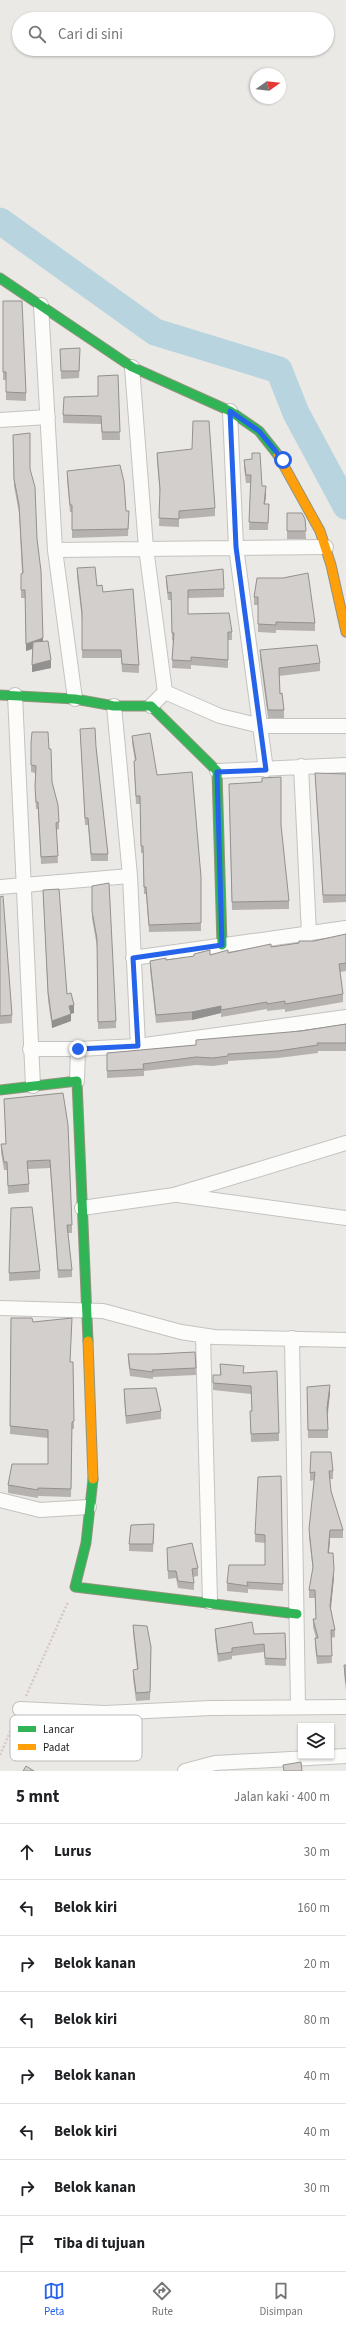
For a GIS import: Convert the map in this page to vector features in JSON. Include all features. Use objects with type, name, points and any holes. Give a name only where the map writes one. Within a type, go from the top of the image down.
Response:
[{"type":"street","points":[[0,278],[132,367],[230,411],[259,431],[283,460],[320,531],[326,547],[346,632]]},
{"type":"street","points":[[41,305],[55,550],[75,699]]},
{"type":"street","points":[[132,367],[146,548],[165,692]]},
{"type":"street","points":[[230,411],[236,547],[266,770]]},
{"type":"street","points":[[0,420],[48,417]]},
{"type":"street","points":[[55,550],[326,547]]},
{"type":"street","points":[[165,692],[220,716],[261,726],[346,726]]},
{"type":"street","points":[[0,695],[75,699],[114,706],[151,706],[165,692]]},
{"type":"street","points":[[15,695],[30,1049],[33,1086]]},
{"type":"street","points":[[114,706],[130,876],[138,1046]]},
{"type":"street","points":[[151,706],[217,772],[222,945]]},
{"type":"street","points":[[217,772],[266,770],[301,766],[346,765]]},
{"type":"street","points":[[301,766],[310,934]]},
{"type":"street","points":[[0,887],[130,876]]},
{"type":"street","points":[[133,958],[346,928]]},
{"type":"street","points":[[30,1049],[78,1049],[138,1046],[346,1017]]},
{"type":"street","points":[[78,1049],[77,1082],[93,1475],[86,1543],[75,1587],[120,1594],[210,1602],[297,1614]]},
{"type":"street","points":[[0,1090],[77,1082]]},
{"type":"street","points":[[82,1208],[174,1195],[346,1143]]},
{"type":"street","points":[[174,1195],[346,1218]]},
{"type":"street","points":[[0,1308],[103,1311],[181,1332],[203,1336],[346,1340]]},
{"type":"street","points":[[203,1336],[210,1602]]},
{"type":"street","points":[[292,1338],[298,1707]]},
{"type":"street","points":[[0,1500],[40,1510],[89,1507]]},
{"type":"street","points":[[20,1708],[105,1713],[211,1708],[346,1707]]},
{"type":"street","points":[[185,1771],[214,1763],[346,1756]]},
{"type":"path","points":[[17,1715],[75,1587]]},
{"type":"path","points":[[0,1755],[10,1732]]},
{"type":"building","points":[[3,301],[22,301],[26,393],[6,392],[6,372],[3,372]]},
{"type":"building","points":[[80,348],[79,371],[61,371],[60,349]]},
{"type":"building","points":[[118,375],[120,432],[102,432],[101,416],[63,415],[64,397],[98,396],[98,376]]},
{"type":"building","points":[[193,421],[209,421],[215,508],[179,511],[179,519],[159,518],[160,489],[157,453],[192,449]]},
{"type":"building","points":[[30,433],[30,469],[35,487],[37,539],[41,571],[43,638],[26,644],[25,590],[21,590],[21,574],[23,573],[19,505],[14,479],[13,435]]},
{"type":"building","points":[[252,453],[260,453],[262,486],[266,486],[264,504],[269,504],[268,523],[249,522],[251,475],[246,475],[244,460],[252,459]]},
{"type":"building","points":[[120,465],[124,482],[126,511],[129,511],[128,529],[72,530],[72,505],[70,505],[67,471]]},
{"type":"building","points":[[287,513],[302,513],[305,519],[306,531],[287,531]]},
{"type":"building","points":[[95,567],[97,586],[102,585],[103,592],[133,589],[139,665],[122,664],[121,650],[82,650],[82,612],[77,568]]},
{"type":"building","points":[[223,569],[224,589],[188,590],[188,614],[229,613],[232,632],[228,632],[228,660],[191,657],[191,661],[172,660],[174,633],[172,633],[171,592],[168,593],[166,576]]},
{"type":"building","points":[[308,573],[315,623],[276,622],[276,625],[258,624],[258,597],[254,597],[257,578],[283,578]]},
{"type":"building","points":[[48,641],[51,660],[32,665],[33,642]]},
{"type":"building","points":[[317,645],[320,663],[279,668],[280,694],[282,693],[284,710],[268,710],[260,650]]},
{"type":"building","points":[[95,728],[108,854],[91,854],[88,818],[85,818],[80,729]]},
{"type":"building","points":[[32,732],[48,732],[49,749],[51,749],[52,782],[58,805],[59,822],[56,823],[58,856],[41,857],[38,802],[36,802],[35,787],[36,766],[31,765]]},
{"type":"building","points":[[150,733],[157,775],[192,772],[201,877],[201,923],[149,925],[146,887],[144,887],[143,846],[141,846],[140,796],[136,796],[134,761],[136,760],[132,736]]},
{"type":"building","points":[[315,773],[346,774],[346,895],[323,895]]},
{"type":"building","points":[[281,777],[281,825],[289,901],[232,902],[229,784],[262,782],[262,778]]},
{"type":"building","points":[[109,883],[116,1021],[98,1022],[97,939],[92,911],[92,886]]},
{"type":"building","points":[[59,889],[67,994],[71,993],[74,1005],[69,1006],[71,1014],[52,1021],[48,992],[43,890]]},
{"type":"building","points":[[3,896],[12,1015],[0,1016],[0,897]]},
{"type":"building","points":[[346,934],[346,963],[339,964],[343,994],[285,1004],[285,1001],[267,1004],[267,1002],[221,1010],[221,1006],[192,1012],[156,1015],[150,961],[194,956],[194,954],[210,950],[210,955],[228,950],[228,953],[271,944],[271,947],[299,943],[299,941],[314,941]]},
{"type":"building","points":[[346,1024],[346,1043],[317,1043],[318,1045],[278,1051],[228,1054],[228,1056],[213,1058],[196,1057],[143,1064],[144,1069],[107,1071],[107,1053],[196,1045],[196,1040],[301,1031]]},
{"type":"building","points":[[63,1093],[68,1125],[72,1225],[67,1225],[72,1270],[58,1270],[50,1160],[27,1161],[29,1184],[8,1186],[7,1162],[4,1162],[1,1144],[6,1144],[4,1099]]},
{"type":"building","points":[[32,1207],[40,1271],[9,1273],[11,1208]]},
{"type":"building","points":[[11,1318],[32,1318],[33,1322],[72,1318],[70,1362],[73,1362],[74,1421],[72,1422],[71,1489],[38,1488],[38,1490],[8,1485],[12,1464],[48,1464],[48,1430],[10,1426]]},
{"type":"building","points":[[195,1352],[196,1368],[152,1370],[153,1372],[130,1369],[128,1354]]},
{"type":"building","points":[[220,1364],[244,1366],[243,1373],[277,1371],[279,1433],[251,1434],[251,1386],[213,1383],[213,1375],[221,1375]]},
{"type":"building","points":[[330,1385],[327,1408],[328,1430],[308,1430],[307,1387]]},
{"type":"building","points":[[156,1388],[161,1411],[126,1416],[124,1389]]},
{"type":"building","points":[[311,1452],[331,1452],[333,1471],[329,1471],[331,1491],[343,1530],[330,1530],[328,1553],[333,1553],[334,1569],[330,1606],[335,1630],[331,1630],[332,1656],[317,1656],[315,1638],[318,1638],[313,1619],[316,1619],[315,1590],[309,1590],[313,1567],[309,1529],[315,1472],[310,1473]]},
{"type":"building","points":[[281,1476],[283,1584],[247,1582],[248,1586],[227,1583],[229,1565],[265,1565],[265,1535],[255,1534],[258,1477]]},
{"type":"building","points":[[154,1524],[153,1544],[129,1544],[131,1525]]},
{"type":"building","points":[[192,1543],[198,1568],[192,1569],[194,1583],[178,1581],[176,1571],[168,1571],[167,1548]]},
{"type":"building","points":[[252,1622],[254,1634],[285,1633],[286,1659],[265,1658],[264,1644],[232,1648],[232,1652],[218,1654],[215,1629]]},
{"type":"building","points":[[133,1625],[147,1626],[151,1647],[150,1692],[136,1693],[133,1670],[138,1669]]},
{"type":"building","points":[[344,1665],[346,1665],[346,1683]]},
{"type":"building","points":[[301,1762],[302,1771],[284,1771],[283,1765]]},
{"type":"building","points":[[26,1766],[34,1771],[23,1771]]},
{"type":"waterway","points":[[0,221],[155,332],[279,370],[296,413],[346,506]]},
{"type":"traffic: fast","points":[[0,278],[132,367],[230,411],[259,431],[278,455]]},
{"type":"traffic: fast","points":[[0,695],[75,699],[114,706],[151,706],[217,771],[222,945]]},
{"type":"traffic: fast","points":[[0,1090],[77,1081],[88,1341]]},
{"type":"traffic: fast","points":[[93,1479],[86,1543],[75,1587],[297,1614]]},
{"type":"traffic: slow","points":[[278,455],[320,531],[331,565],[346,632]]},
{"type":"traffic: slow","points":[[88,1341],[93,1479]]},
{"type":"route","points":[[78,1049],[138,1046],[133,958],[222,945],[217,772],[266,770],[236,547],[230,411],[259,431],[283,460]]}]
